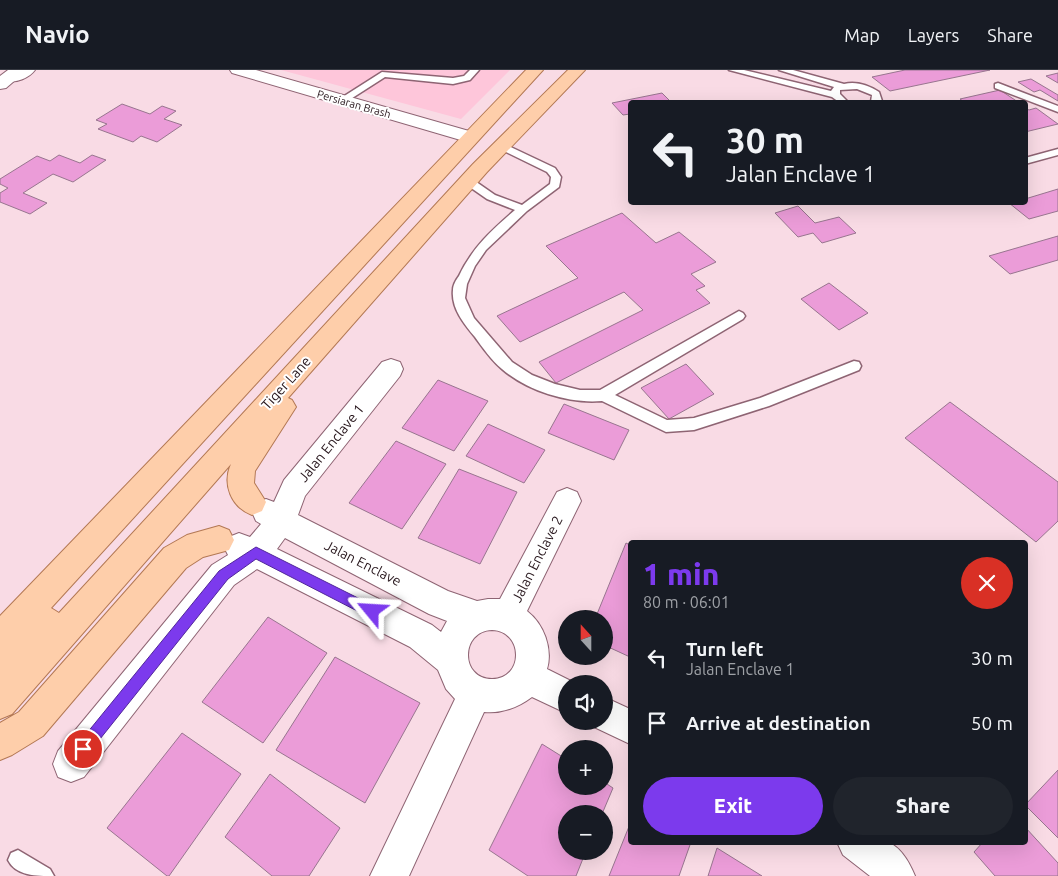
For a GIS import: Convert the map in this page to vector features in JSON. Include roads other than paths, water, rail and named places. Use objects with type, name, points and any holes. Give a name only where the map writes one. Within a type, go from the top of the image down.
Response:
[{"type":"main road","points":[[0,639],[535,70]]},
{"type":"main road","name":"Tiger Lane","points":[[0,702],[468,181],[577,70]]},
{"type":"main road","points":[[252,502],[243,491],[240,478],[246,462],[285,404],[313,353]]},
{"type":"main road","points":[[0,671],[267,384],[292,375]]},
{"type":"main road","points":[[0,743],[31,724],[176,558],[197,545],[219,540]]},
{"type":"main road","points":[[0,620],[69,566]]},
{"type":"street","name":"Persiaran Brash","points":[[238,70],[470,137]]},
{"type":"street","name":"Jalan Enclave 1","points":[[256,553],[280,521],[294,489],[391,369]]},
{"type":"street","name":"Jalan Enclave 2","points":[[492,617],[567,501]]},
{"type":"street","name":"Jalan Enclave","points":[[252,502],[280,521],[440,603],[519,623],[528,634],[532,648],[532,662],[526,676]]},
{"type":"street","points":[[219,540],[256,553],[421,636],[451,660]]},
{"type":"street","points":[[71,764],[223,575],[256,553]]},
{"type":"street","points":[[492,617],[466,624],[457,634],[452,646],[451,660],[455,674],[463,686],[475,694],[489,696],[504,694],[516,687],[526,676],[558,692]]},
{"type":"street","points":[[389,876],[475,694]]},
{"type":"street","points":[[613,718],[628,726]]},
{"type":"street","points":[[860,845],[886,864],[896,876]]},
{"type":"lane","points":[[343,100],[388,74],[453,82],[467,78],[475,70]]},
{"type":"lane","points":[[733,70],[835,94],[842,100]]},
{"type":"lane","points":[[783,70],[842,86],[854,85],[867,88],[876,94],[877,100]]},
{"type":"lane","points":[[835,94],[836,89],[842,86]]},
{"type":"lane","points":[[998,86],[1058,109]]},
{"type":"lane","points":[[502,146],[552,170],[556,177],[555,185],[523,209],[479,248],[468,266],[459,289],[460,306],[475,328],[507,366],[532,380],[574,395],[591,398],[603,395],[739,316]]},
{"type":"lane","points":[[1028,160],[1058,152]]},
{"type":"lane","points":[[468,181],[491,197],[523,209]]},
{"type":"lane","points":[[603,395],[666,426],[694,424],[764,402],[854,366]]},
{"type":"lane","points":[[18,860],[43,876]]}]
